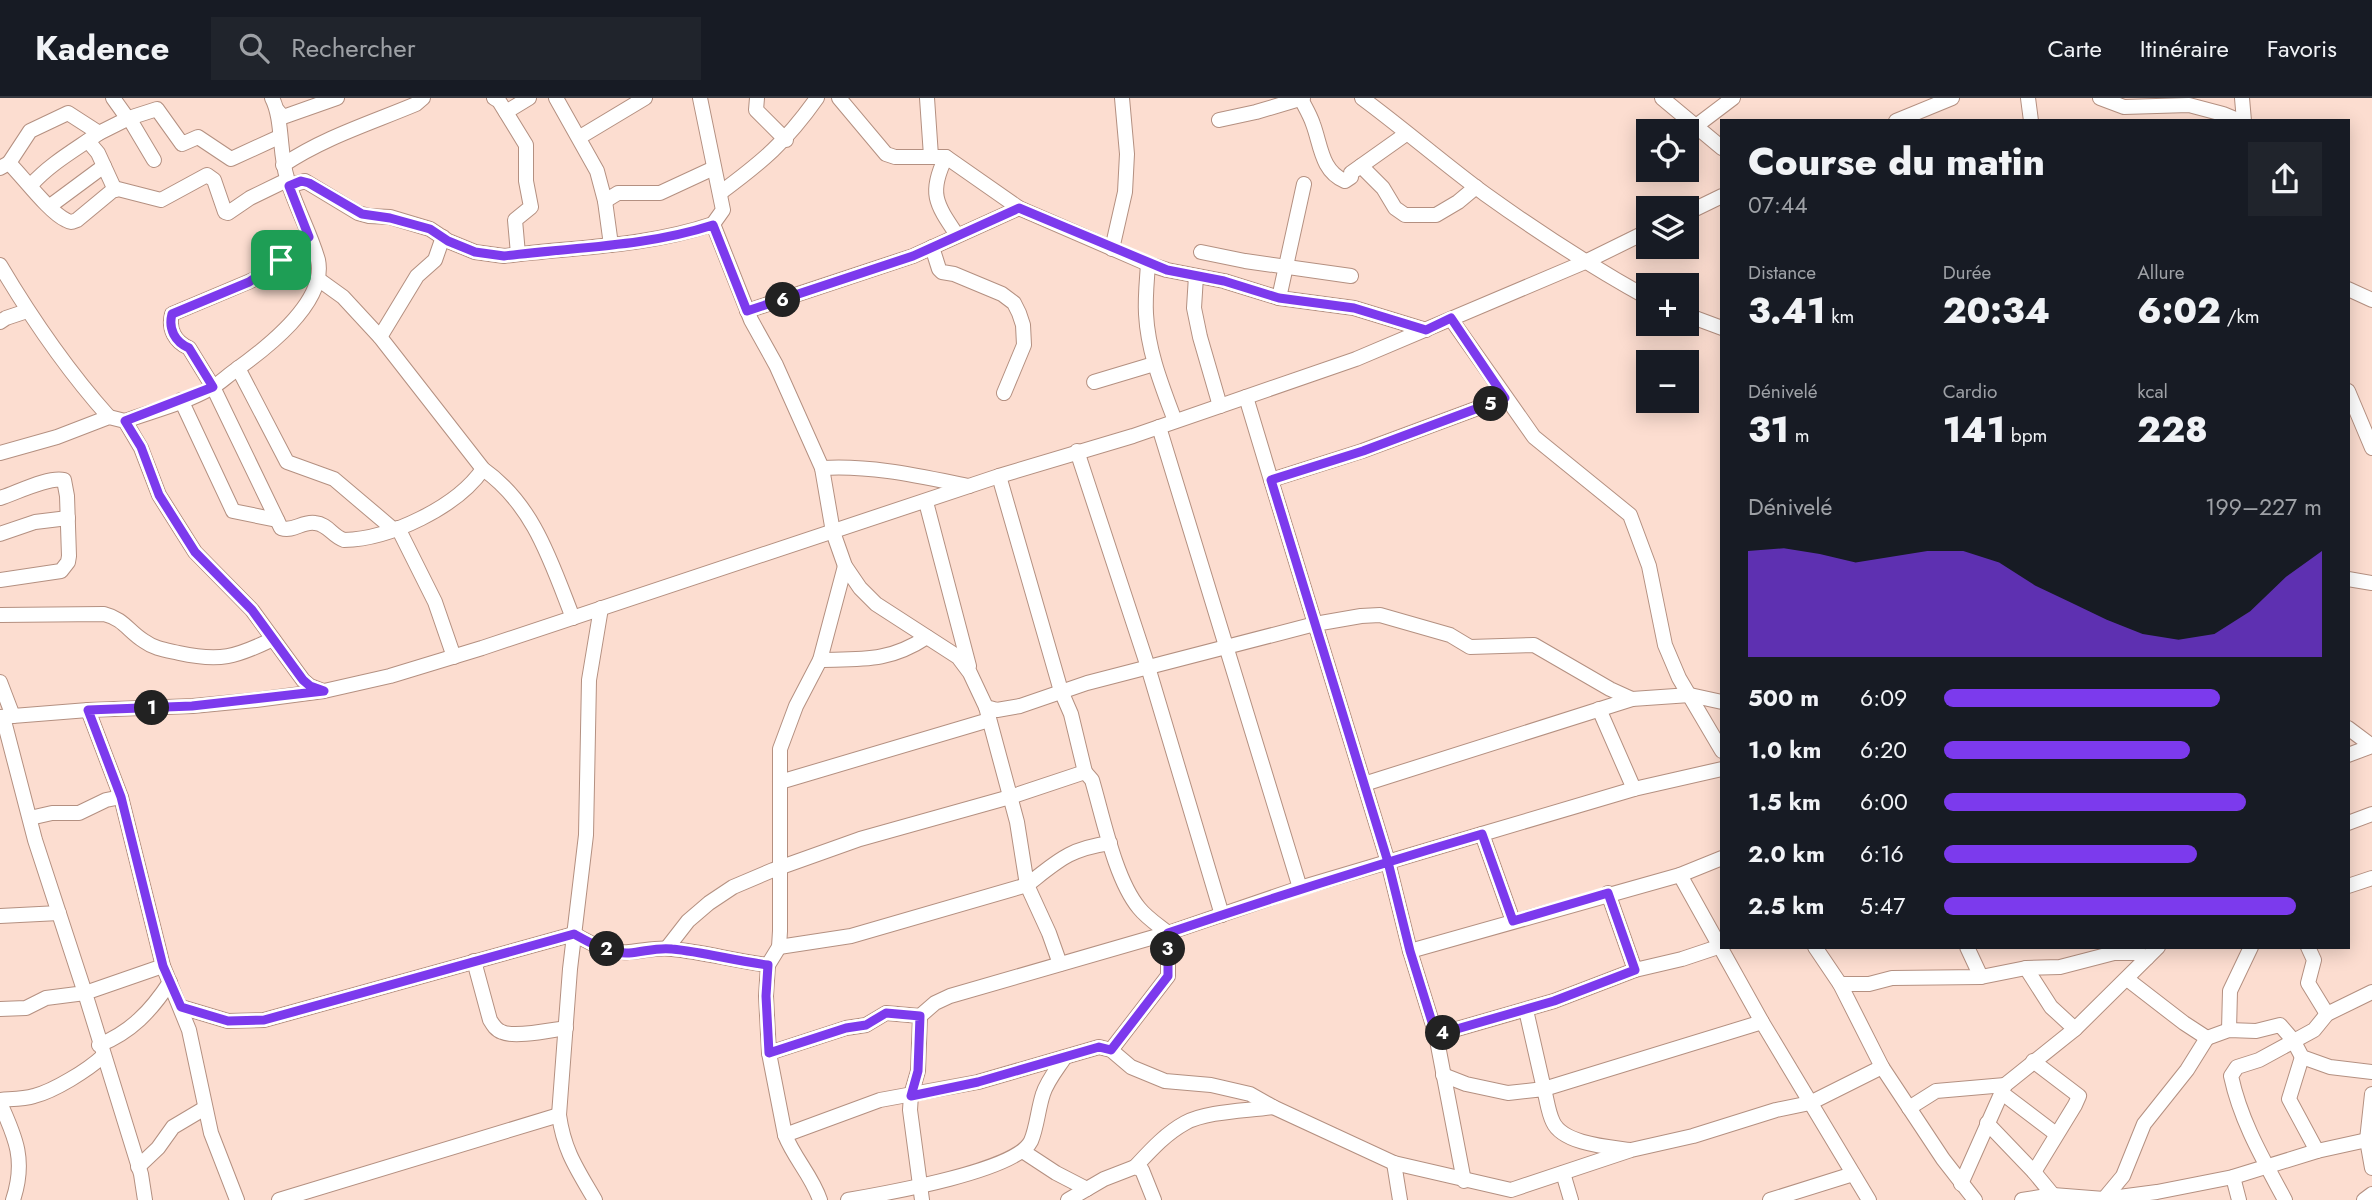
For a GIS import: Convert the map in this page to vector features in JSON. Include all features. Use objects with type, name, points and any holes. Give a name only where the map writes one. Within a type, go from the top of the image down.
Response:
[{"type":"street","points":[[113,98],[129,118],[154,160]]},
{"type":"street","points":[[275,104],[283,117],[337,98]]},
{"type":"street","points":[[283,165],[310,148],[416,104],[423,98]]},
{"type":"street","points":[[494,98],[499,101],[526,145],[526,181],[531,207],[515,220],[518,254]]},
{"type":"street","points":[[506,112],[529,98]]},
{"type":"street","points":[[556,98],[597,171],[605,201],[611,245]]},
{"type":"street","points":[[580,137],[645,98]]},
{"type":"street","points":[[115,190],[94,137],[68,113],[30,131],[5,165],[31,185],[66,221],[72,222],[115,190],[161,200],[207,175],[215,180],[225,212],[228,213],[250,198],[288,183],[305,181],[358,213],[430,229],[475,252],[504,256],[657,240],[713,225],[723,210],[700,98]]},
{"type":"street","points":[[757,98],[756,110],[786,139]]},
{"type":"street","points":[[720,193],[757,166],[786,139],[817,98]]},
{"type":"street","points":[[839,98],[886,154],[895,157],[939,156],[1019,208],[1148,264],[1224,281],[1279,298],[1354,308],[1426,330]]},
{"type":"street","points":[[927,98],[939,156],[934,187],[937,203],[957,235]]},
{"type":"street","points":[[1112,249],[1125,192],[1127,154],[1122,98]]},
{"type":"street","points":[[1362,98],[1476,187],[1585,262],[1636,291]]},
{"type":"street","points":[[1662,98],[1688,119]]},
{"type":"street","points":[[1699,124],[1733,98]]},
{"type":"street","points":[[1901,119],[1952,98]]},
{"type":"street","points":[[2028,98],[2031,119]]},
{"type":"street","points":[[2100,98],[2124,107],[2187,102],[2236,119]]},
{"type":"street","points":[[2242,98],[2242,119]]},
{"type":"street","points":[[1219,120],[1302,99],[1313,124],[1319,149],[1329,169],[1345,181],[1361,166],[1406,134]]},
{"type":"street","points":[[0,453],[57,437],[109,418],[125,421],[213,387],[288,326],[311,297],[318,279],[318,260],[283,165],[275,104]]},
{"type":"street","points":[[31,185],[63,156],[94,137],[129,118],[157,109],[182,144],[198,137],[231,159],[279,137]]},
{"type":"street","points":[[1699,129],[1720,146]]},
{"type":"street","points":[[50,206],[104,166]]},
{"type":"street","points":[[1361,166],[1380,184],[1395,208],[1405,215],[1436,215],[1476,187]]},
{"type":"street","points":[[605,201],[618,193],[660,193],[715,168]]},
{"type":"street","points":[[1279,298],[1304,184]]},
{"type":"street","points":[[1699,207],[1720,197]]},
{"type":"street","points":[[747,311],[913,256],[1019,208]]},
{"type":"street","points":[[713,225],[747,311],[822,468],[832,532],[845,566],[860,588],[876,604],[958,657],[970,673]]},
{"type":"street","points":[[309,237],[255,279],[172,314],[170,326],[173,335],[189,348],[213,387],[281,528],[288,530],[307,523],[321,524],[344,540],[395,529],[454,499],[466,490],[483,469]]},
{"type":"street","points":[[380,337],[417,276],[433,262],[443,237]]},
{"type":"street","points":[[5,717],[88,710],[192,706],[324,691],[390,676],[999,476],[1159,427],[1356,359],[1636,238]]},
{"type":"street","points":[[932,247],[942,272],[954,274],[990,289],[1014,303],[1023,325],[1024,345],[1003,393]]},
{"type":"street","points":[[1201,251],[1351,276]]},
{"type":"street","points":[[0,264],[27,311],[74,379],[109,418]]},
{"type":"street","points":[[1148,264],[1145,312],[1154,364],[1175,421]]},
{"type":"street","points":[[1196,276],[1194,308],[1220,406]]},
{"type":"street","points":[[318,279],[343,297],[380,337],[483,469],[504,484],[534,525],[573,618]]},
{"type":"street","points":[[2350,290],[2372,300]]},
{"type":"street","points":[[0,322],[27,311]]},
{"type":"street","points":[[1451,318],[1534,437],[1630,515],[1649,566],[1665,645],[1679,678],[1720,748]]},
{"type":"street","points":[[1699,320],[1720,327]]},
{"type":"street","points":[[1094,382],[1154,364]]},
{"type":"street","points":[[238,368],[287,462],[334,479],[395,529],[435,602],[454,657]]},
{"type":"street","points":[[2350,396],[2372,448]]},
{"type":"street","points":[[1246,397],[1388,862],[1410,951],[1436,1035],[1464,1181]]},
{"type":"street","points":[[1271,480],[1363,451],[1505,398]]},
{"type":"street","points":[[181,400],[233,511],[277,520]]},
{"type":"street","points":[[125,421],[141,447],[159,495],[195,552],[252,610],[303,680],[324,691]]},
{"type":"street","points":[[1159,427],[1300,888]]},
{"type":"street","points":[[1077,452],[1148,667],[1222,915]]},
{"type":"street","points":[[822,468],[875,468],[883,472],[910,473],[970,486]]},
{"type":"street","points":[[999,476],[1061,691],[1071,714],[1085,772],[1092,780],[1127,891],[1139,908],[1168,933],[1168,976],[1111,1050]]},
{"type":"street","points":[[0,498],[50,480],[63,479],[66,487],[69,556],[68,562],[61,570],[0,580]]},
{"type":"street","points":[[926,502],[970,673],[987,714],[1010,797],[1022,844],[1027,885],[1060,964]]},
{"type":"street","points":[[0,534],[35,522],[68,518]]},
{"type":"street","points":[[820,1200],[814,1184],[785,1135],[769,1053],[766,996],[768,965],[779,947],[781,743],[796,706],[820,660],[845,566]]},
{"type":"street","points":[[2350,579],[2372,583]]},
{"type":"street","points":[[595,1200],[570,1160],[562,1139],[559,1115],[574,934],[586,835],[589,680],[601,608]]},
{"type":"street","points":[[0,615],[104,614],[118,618],[141,640],[157,649],[205,659],[240,653],[273,639]]},
{"type":"street","points":[[780,782],[1061,691],[1315,624],[1361,616],[1380,615],[1450,635],[1470,647],[1534,645],[1632,699]]},
{"type":"street","points":[[820,660],[880,659],[909,649],[927,637]]},
{"type":"street","points":[[0,682],[5,717],[30,818],[138,1167],[145,1200]]},
{"type":"street","points":[[1364,784],[1632,699],[1690,695],[1720,702]]},
{"type":"street","points":[[1599,709],[1634,789]]},
{"type":"street","points":[[88,710],[121,797],[163,966],[181,1007],[193,1046],[211,1133],[237,1200]]},
{"type":"street","points":[[2350,730],[2372,746],[2350,754]]},
{"type":"street","points":[[769,1053],[846,1028],[866,1025],[886,1013],[920,1016],[950,996],[1168,933],[1300,888],[1634,789],[1720,769]]},
{"type":"street","points":[[667,948],[688,921],[733,887],[860,839],[1010,797],[1085,772]]},
{"type":"street","points":[[30,818],[52,813],[79,813],[106,800],[121,797]]},
{"type":"street","points":[[2350,822],[2372,814]]},
{"type":"street","points":[[1482,834],[1513,921]]},
{"type":"street","points":[[779,947],[851,936],[1027,885],[1067,854],[1110,843]]},
{"type":"street","points":[[1410,951],[1608,893],[1680,875],[1720,859]]},
{"type":"street","points":[[1680,875],[1720,944]]},
{"type":"street","points":[[2350,885],[2372,878]]},
{"type":"street","points":[[1608,893],[1635,970]]},
{"type":"street","points":[[0,916],[59,913]]},
{"type":"street","points":[[181,1007],[228,1021],[264,1020],[574,934],[616,952],[667,948],[768,965]]},
{"type":"street","points":[[1436,1035],[1526,1010],[1635,970],[1720,946]]},
{"type":"street","points":[[1723,949],[1762,1022],[1869,1200]]},
{"type":"street","points":[[1816,949],[1840,984],[1882,1067],[1961,1184],[1975,1200]]},
{"type":"street","points":[[1968,949],[1981,977]]},
{"type":"street","points":[[2229,1030],[2230,991],[2250,949]]},
{"type":"street","points":[[2309,949],[2314,960],[2308,983],[2327,1014]]},
{"type":"street","points":[[1840,984],[1869,984],[1892,978],[1981,977],[2026,968],[2060,967],[2114,953],[2137,954],[2152,951]]},
{"type":"street","points":[[1961,1184],[2003,1089],[2075,1029],[2152,951]]},
{"type":"street","points":[[474,961],[490,1020],[502,1033],[566,1028]]},
{"type":"street","points":[[0,1009],[26,1008],[42,999],[85,993],[163,966]]},
{"type":"street","points":[[2026,968],[2051,1007],[2075,1029]]},
{"type":"street","points":[[2127,979],[2207,1038]]},
{"type":"street","points":[[13,1200],[19,1177],[20,1156],[16,1138],[0,1101],[42,1093],[85,1071],[101,1050],[136,1025],[170,982]]},
{"type":"street","points":[[2285,1200],[2250,1137],[2231,1076],[2237,1068],[2259,1060],[2314,1030],[2327,1014],[2372,992]]},
{"type":"street","points":[[1526,1010],[1553,1123],[1561,1133],[1586,1142],[1631,1150]]},
{"type":"street","points":[[920,1016],[918,1071],[910,1110],[918,1154],[921,1193]]},
{"type":"street","points":[[1443,1075],[1466,1084],[1508,1093],[1544,1089],[1762,1022]]},
{"type":"street","points":[[2104,1199],[2123,1175],[2144,1125],[2187,1070],[2207,1038],[2229,1030],[2267,1030],[2277,1025],[2293,1040],[2302,1057],[2330,1067],[2372,1072]]},
{"type":"street","points":[[785,1135],[880,1100],[978,1082],[1099,1047],[1111,1050],[1131,1067],[1165,1081],[1250,1094],[1394,1163],[1511,1190],[1631,1150],[1810,1103],[1882,1067]]},
{"type":"street","points":[[848,1200],[921,1193],[1005,1162],[1024,1152],[1031,1142],[1043,1092],[1065,1057]]},
{"type":"street","points":[[2302,1057],[2289,1099],[2317,1151]]},
{"type":"street","points":[[2034,1061],[2079,1096],[2034,1172]]},
{"type":"street","points":[[1909,1108],[1936,1091],[2003,1089],[2056,1135]]},
{"type":"street","points":[[2372,1094],[2372,1168]]},
{"type":"street","points":[[1068,1200],[1104,1179],[1135,1167],[1158,1142],[1186,1123],[1202,1117],[1273,1107]]},
{"type":"street","points":[[138,1167],[158,1148],[173,1127],[205,1108]]},
{"type":"street","points":[[279,1200],[559,1115]]},
{"type":"street","points":[[1987,1123],[2053,1195]]},
{"type":"street","points":[[2022,1200],[2053,1195],[2084,1199],[2157,1196],[2370,1138]]},
{"type":"street","points":[[1024,1152],[1087,1189]]},
{"type":"street","points":[[1394,1163],[1401,1200]]},
{"type":"street","points":[[1135,1167],[1142,1170],[1154,1200]]},
{"type":"street","points":[[1563,1173],[1571,1200]]},
{"type":"street","points":[[1770,1200],[1853,1174]]},
{"type":"street","points":[[2232,1177],[2239,1200]]},
{"type":"street","points":[[1481,1184],[1485,1200]]},
{"type":"street","points":[[2364,1200],[2372,1194]]},
{"type":"route","points":[[281,260],[249,282],[172,314],[170,326],[173,335],[189,348],[213,387],[125,421],[141,447],[159,495],[195,552],[252,610],[303,680],[324,691],[192,706],[88,710],[121,797],[163,966],[181,1007],[228,1021],[264,1020],[574,934],[616,952],[667,948],[768,965],[766,996],[769,1053],[846,1028],[866,1025],[881,1014],[920,1016],[918,1071],[911,1096],[978,1082],[1099,1047],[1111,1050],[1168,976],[1168,933],[1300,888],[1388,862],[1482,834],[1513,921],[1608,893],[1635,970],[1554,1001],[1436,1035],[1410,951],[1388,862],[1271,480],[1363,451],[1505,398],[1451,318],[1426,330],[1354,308],[1279,298],[1224,281],[1167,270],[1019,208],[913,256],[747,311],[713,225],[657,240],[621,245],[490,255],[452,243],[430,229],[358,213],[309,183],[301,181],[289,186],[309,237],[281,260]]}]
